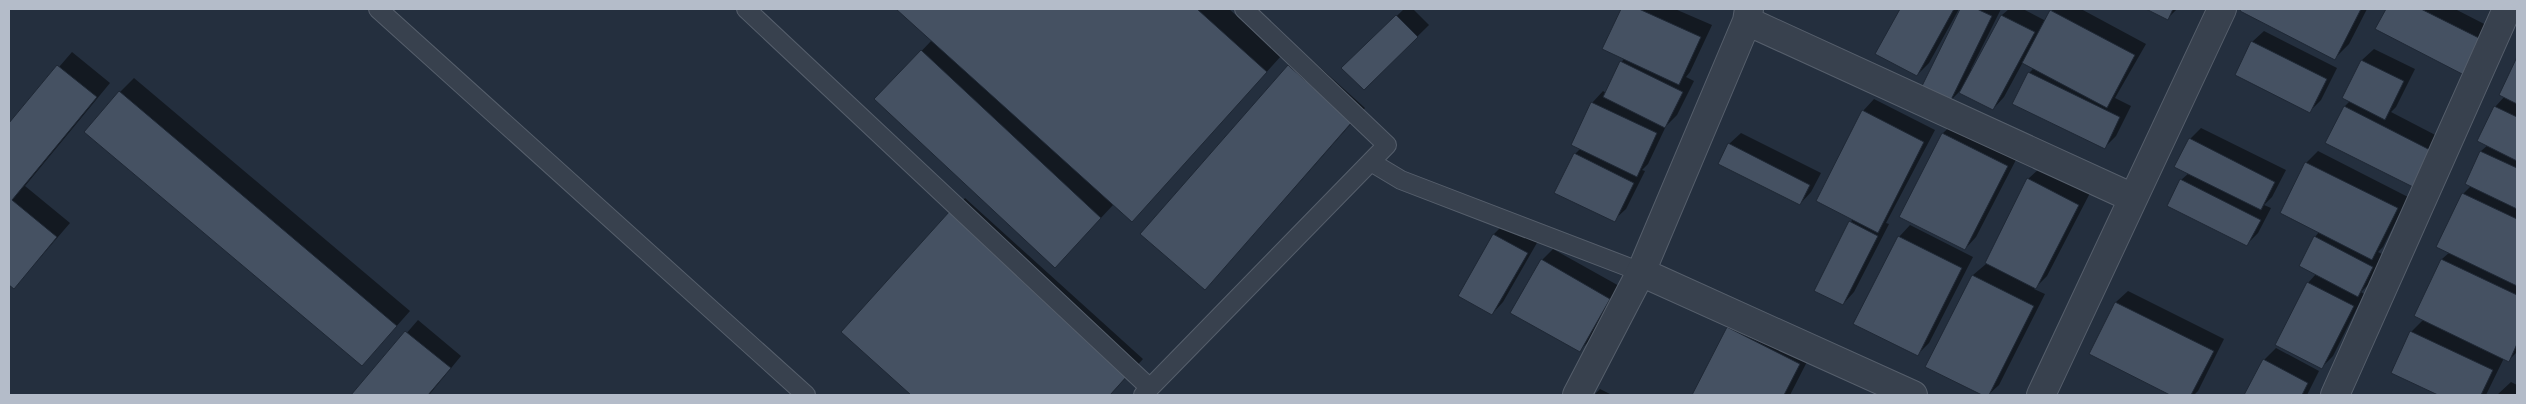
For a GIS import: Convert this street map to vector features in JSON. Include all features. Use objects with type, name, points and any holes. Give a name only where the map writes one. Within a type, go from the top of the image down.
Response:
[{"type":"street","points":[[2041,395],[2222,9]]},
{"type":"street","points":[[2335,395],[2507,9]]},
{"type":"street","points":[[1577,395],[1641,272],[1748,15],[2133,198]]},
{"type":"street","points":[[1641,272],[1913,395]]},
{"type":"lane","points":[[378,9],[806,395]]},
{"type":"lane","points":[[746,9],[1147,392],[1387,145],[1244,9]]},
{"type":"lane","points":[[1370,162],[1401,180],[1641,272]]},
{"type":"building","points":[[896,9],[1197,9],[1267,72],[1132,222]]},
{"type":"building","points":[[1621,9],[1639,9],[1701,37],[1679,85],[1602,49]]},
{"type":"building","points":[[1900,9],[1954,9],[1917,76],[1875,54]]},
{"type":"building","points":[[1960,9],[1977,9],[1992,16],[1949,104],[1920,90]]},
{"type":"building","points":[[2146,9],[2173,9],[2168,20]]},
{"type":"building","points":[[2241,9],[2361,9],[2335,60],[2240,11]]},
{"type":"building","points":[[2386,9],[2421,9],[2481,39],[2464,75],[2375,29]]},
{"type":"building","points":[[2050,10],[2135,55],[2107,108],[2022,63]]},
{"type":"building","points":[[1396,15],[1418,37],[1364,90],[1341,68]]},
{"type":"building","points":[[2001,15],[2035,32],[1993,110],[1959,93]]},
{"type":"building","points":[[2251,41],[2327,79],[2310,113],[2235,75]]},
{"type":"building","points":[[921,50],[1101,218],[1055,268],[874,99]]},
{"type":"building","points":[[2517,57],[2517,104],[2499,95]]},
{"type":"building","points":[[2361,60],[2404,81],[2385,120],[2342,98]]},
{"type":"building","points":[[1620,61],[1683,92],[1665,128],[1603,97]]},
{"type":"building","points":[[57,65],[97,97],[12,200],[57,237],[14,289],[9,285],[9,123]]},
{"type":"building","points":[[1288,65],[1352,122],[1205,290],[1140,234]]},
{"type":"building","points":[[2028,72],[2120,117],[2105,149],[2012,104]]},
{"type":"building","points":[[119,91],[397,326],[362,366],[84,132]]},
{"type":"building","points":[[1591,102],[1657,133],[1637,177],[1571,145]]},
{"type":"building","points":[[2344,106],[2432,151],[2413,187],[2325,143]]},
{"type":"building","points":[[2494,106],[2517,117],[2517,161],[2477,141]]},
{"type":"building","points":[[1862,110],[1924,142],[1878,233],[1816,201]]},
{"type":"building","points":[[1942,133],[2008,166],[1965,250],[1899,217]]},
{"type":"building","points":[[2189,138],[2275,182],[2261,210],[2174,167]]},
{"type":"building","points":[[1728,143],[1810,185],[1800,205],[1718,164]]},
{"type":"building","points":[[2480,151],[2517,168],[2517,209],[2465,184]]},
{"type":"building","points":[[1574,153],[1634,183],[1615,222],[1554,193]]},
{"type":"building","points":[[2305,162],[2398,208],[2372,260],[2280,213]]},
{"type":"building","points":[[2027,178],[2079,205],[2036,289],[1985,263]]},
{"type":"building","points":[[2180,179],[2261,220],[2247,246],[2167,206]]},
{"type":"building","points":[[2462,193],[2517,219],[2517,286],[2436,247]]},
{"type":"building","points":[[949,212],[1128,375],[1110,395],[911,395],[841,332]]},
{"type":"building","points":[[1849,221],[1878,236],[1843,305],[1814,291]]},
{"type":"building","points":[[1493,234],[1528,253],[1492,315],[1458,296]]},
{"type":"building","points":[[1898,236],[1962,268],[1918,356],[1853,324]]},
{"type":"building","points":[[2314,236],[2373,267],[2358,297],[2299,266]]},
{"type":"building","points":[[1541,259],[1610,299],[1580,352],[1510,313]]},
{"type":"building","points":[[2441,259],[2517,295],[2517,344],[2509,362],[2414,316]]},
{"type":"building","points":[[1972,275],[2034,306],[1989,395],[1982,395],[1925,367]]},
{"type":"building","points":[[2307,282],[2354,306],[2322,369],[2275,345]]},
{"type":"building","points":[[2115,302],[2214,351],[2191,395],[2170,395],[2089,354]]},
{"type":"building","points":[[1727,327],[1800,364],[1784,395],[1692,395]]},
{"type":"building","points":[[405,331],[451,368],[428,395],[351,395]]},
{"type":"building","points":[[2410,331],[2493,370],[2481,395],[2438,395],[2391,373]]},
{"type":"building","points":[[2263,359],[2308,383],[2302,395],[2244,395]]}]
